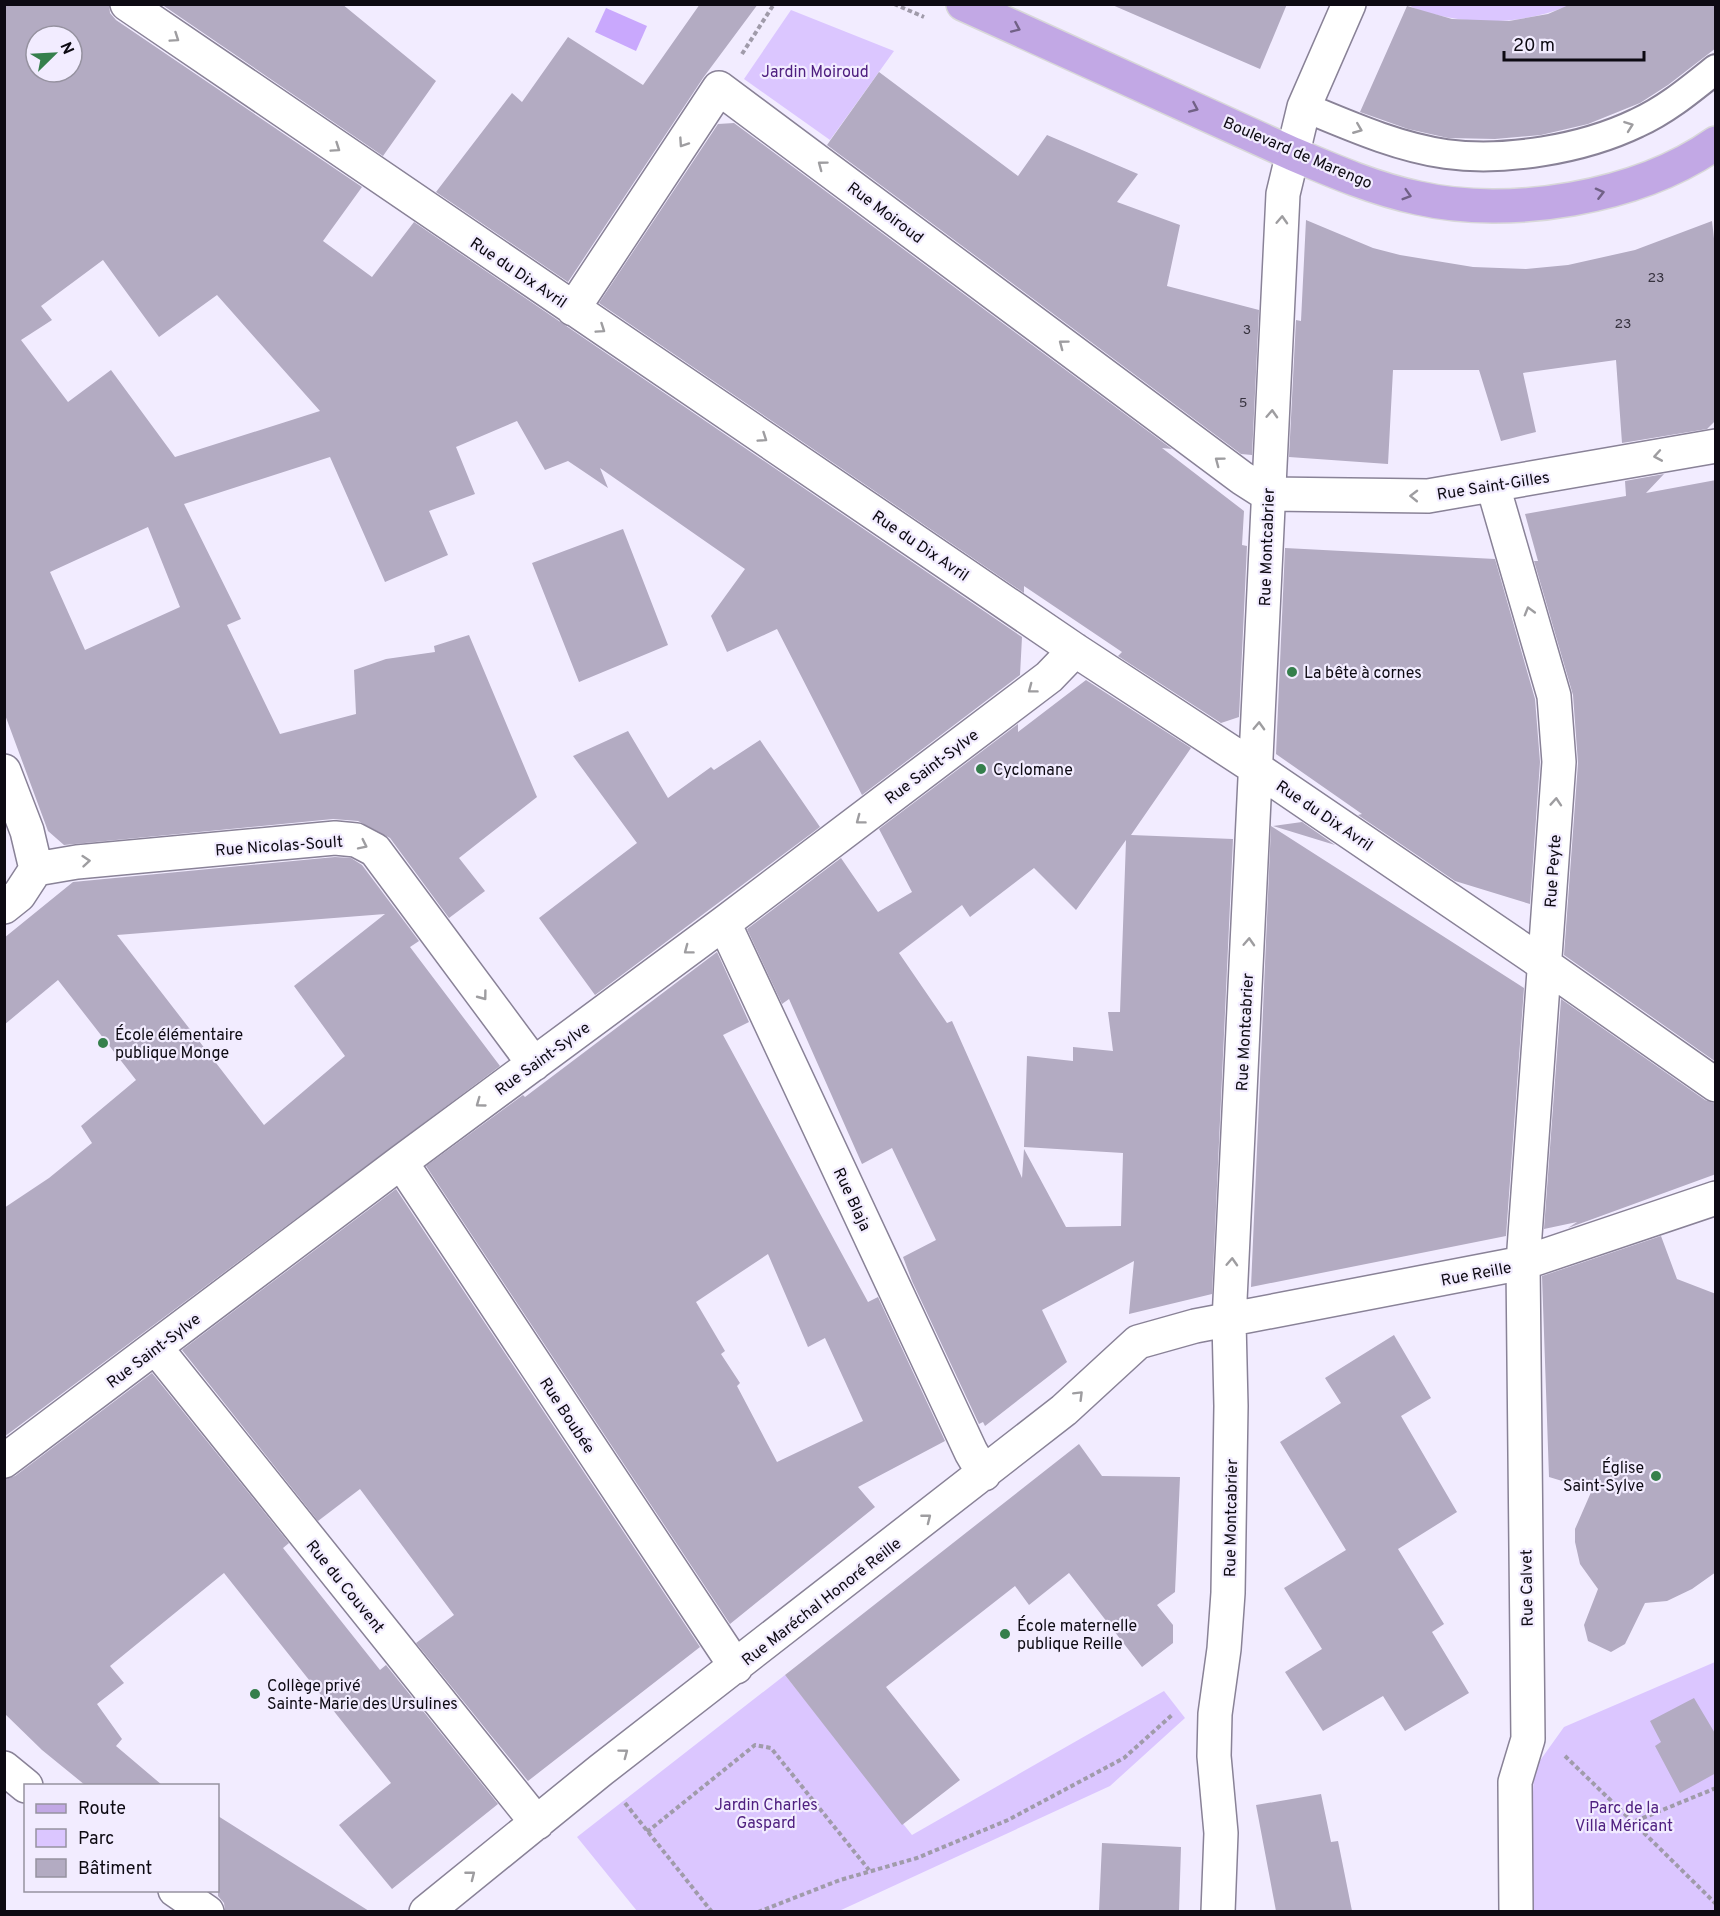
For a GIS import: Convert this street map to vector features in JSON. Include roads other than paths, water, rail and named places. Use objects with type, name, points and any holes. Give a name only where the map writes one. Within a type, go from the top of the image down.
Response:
[{"type":"main road","name":"Boulevard de Marengo","points":[[963,4],[1293,153],[1347,176],[1418,198],[1480,206],[1541,204],[1602,193],[1711,153]]},
{"type":"street","name":"Rue du Dix Avril","points":[[127,4],[1075,650],[1257,769],[1545,965],[1716,1085]]},
{"type":"street","name":"Rue Montcabrier","points":[[1218,1911],[1221,1833],[1214,1756],[1215,1714],[1224,1649],[1228,1593],[1231,1406],[1229,1321],[1283,194],[1304,107],[1348,4]]},
{"type":"street","name":"Rue Moiroud","points":[[573,309],[719,88],[1242,478],[1267,494]]},
{"type":"street","name":"Rue Saint-Gilles","points":[[1267,494],[1428,496],[1716,446]]},
{"type":"street","name":"Rue Peyte","points":[[1493,486],[1554,696],[1559,762],[1523,1263]]},
{"type":"street","name":"Rue Saint-Sylve","points":[[4,1461],[401,1162],[724,923],[1049,676],[1075,650]]},
{"type":"street","points":[[4,771],[27,831],[36,869],[19,895],[4,907]]},
{"type":"street","name":"Rue Nicolas-Soult","points":[[36,869],[77,862],[323,839],[356,840],[375,850],[534,1064]]},
{"type":"street","name":"Rue Blaja","points":[[724,923],[961,1431],[984,1474]]},
{"type":"street","name":"Rue Boubée","points":[[401,1162],[736,1667]]},
{"type":"street","name":"Rue Reille","points":[[1229,1321],[1523,1263],[1716,1198]]},
{"type":"street","name":"Rue Calvet","points":[[1516,1911],[1515,1782],[1528,1739],[1523,1263]]},
{"type":"street","name":"Rue Maréchal Honoré Reille","points":[[426,1911],[601,1770],[984,1474],[1064,1410],[1138,1342],[1164,1333],[1229,1321]]},
{"type":"street","name":"Rue du Couvent","points":[[156,1347],[537,1823]]},
{"type":"street","points":[[4,1768],[25,1784]]},
{"type":"street","points":[[178,1892],[207,1911]]},
{"type":"lane","points":[[1304,107],[1382,139],[1446,154],[1507,157],[1570,146],[1637,124],[1685,95],[1716,69]]},
{"type":"place","name":"La bête à cornes","points":[[1292,672]]},
{"type":"place","name":"Cyclomane","points":[[981,769]]},
{"type":"place","name":"École élémentaire publique Monge","points":[[103,1043]]},
{"type":"place","name":"Église Saint-Sylve","points":[[1656,1476]]},
{"type":"place","name":"École maternelle publique Reille","points":[[1005,1634]]},
{"type":"place","name":"Collège privé Sainte-Marie des Ursulines","points":[[255,1694]]},
{"type":"park label","name":"Jardin Moiroud","points":[[815,71]]},
{"type":"park label","name":"Jardin Charles Gaspard","points":[[766,1813]]},
{"type":"park label","name":"Parc de la Villa Méricant","points":[[1624,1816]]}]
